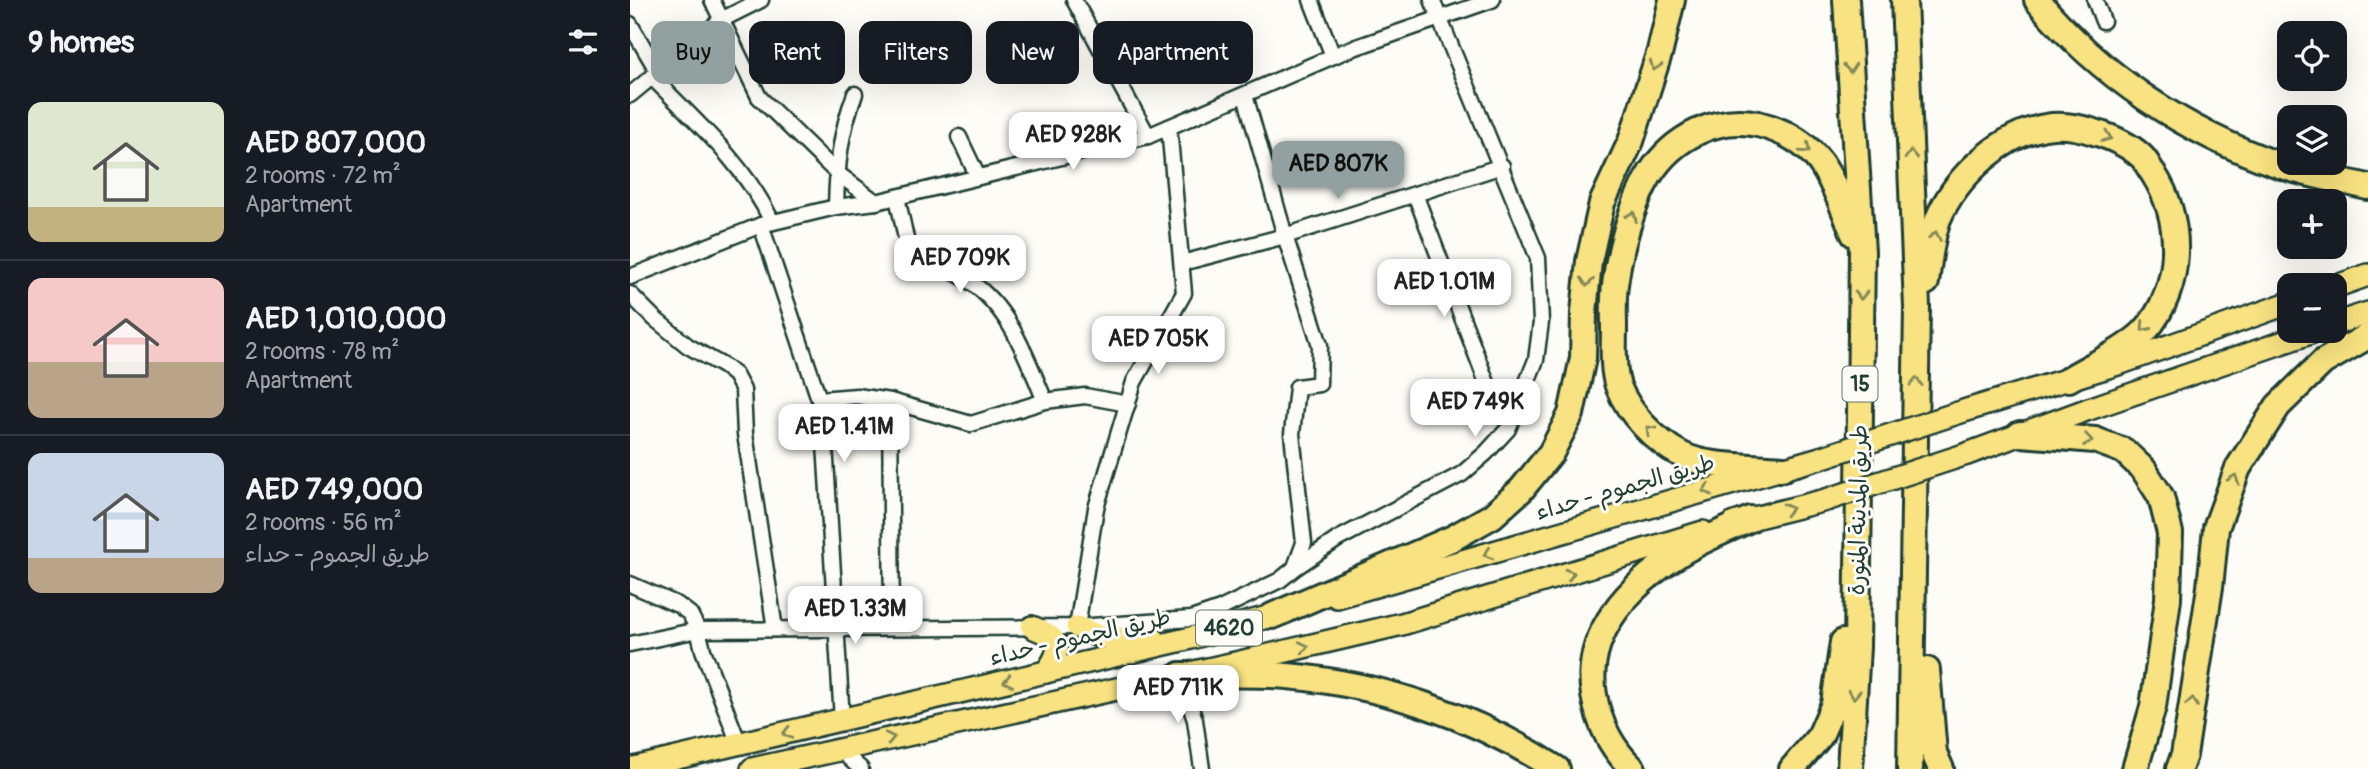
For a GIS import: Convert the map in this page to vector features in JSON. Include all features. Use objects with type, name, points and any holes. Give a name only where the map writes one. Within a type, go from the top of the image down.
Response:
[{"type":"highway","points":[[1272,616],[1453,538],[1492,516],[1521,490],[1550,453],[1571,414],[1574,402],[1583,358],[1589,261],[1602,203],[1631,141],[1660,51],[1672,0]]},
{"type":"highway","name":"طريق المدينة المنورة","points":[[1846,0],[1862,251],[1857,647],[1850,769]]},
{"type":"highway","points":[[1904,0],[1917,307],[1910,769]]},
{"type":"highway","points":[[2037,0],[2096,60],[2154,104],[2220,143],[2282,167],[2368,187]]},
{"type":"highway","points":[[1782,469],[1711,463],[1684,456],[1647,429],[1632,409],[1618,384],[1614,353],[1615,286],[1626,229],[1650,174],[1678,143],[1704,128],[1741,121],[1772,127],[1801,143],[1821,163],[1862,251]]},
{"type":"highway","points":[[1916,352],[1938,220],[1960,182],[1984,157],[2008,140],[2053,126],[2083,128],[2114,138],[2142,156],[2163,188],[2172,212],[2175,239],[2174,274],[2163,305],[2144,331],[2117,351],[2069,379]]},
{"type":"highway","points":[[2179,769],[2184,755],[2217,528],[2238,468],[2278,406],[2323,362],[2368,335]]},
{"type":"highway","points":[[2020,435],[2095,440],[2124,451],[2144,470],[2161,497],[2170,533],[2168,599],[2153,706],[2135,769]]},
{"type":"highway","points":[[1914,497],[1934,753],[1941,769]]},
{"type":"highway","points":[[1633,769],[1623,760],[1606,734],[1596,711],[1592,684],[1593,665],[1602,630],[1647,576],[1680,553],[1751,519]]},
{"type":"highway","points":[[1792,769],[1820,736],[1834,704],[1858,541]]},
{"type":"highway","points":[[1180,675],[1287,676],[1410,700],[1461,717],[1557,769]]},
{"type":"main road","points":[[2347,282],[2368,275]]},
{"type":"main road","name":"طريق الجموم - حداء","points":[[630,769],[1191,638],[1272,616],[1820,458],[2121,363],[2277,307]]},
{"type":"main road","points":[[2347,320],[2368,313]]},
{"type":"main road","points":[[2020,435],[2282,343]]},
{"type":"main road","name":"4620","points":[[752,769],[1402,624],[1751,519],[1826,500],[2020,435]]},
{"type":"main road","points":[[1032,627],[1050,635],[1056,643],[1056,656],[1046,672]]},
{"type":"main road","points":[[1077,627],[1101,637],[1191,638]]},
{"type":"street","points":[[712,0],[759,97],[837,173],[876,202]]},
{"type":"street","points":[[721,20],[761,0]]},
{"type":"street","points":[[1074,0],[1148,136]]},
{"type":"street","points":[[1311,0],[1333,56]]},
{"type":"street","points":[[630,644],[698,629],[1077,627],[1191,619],[1220,609],[1280,580],[1349,533],[1462,474],[1508,429],[1536,360],[1541,322],[1541,287],[1538,258],[1432,0]]},
{"type":"street","points":[[630,277],[766,223],[876,202],[1148,136],[1333,56],[1492,0]]},
{"type":"street","points":[[2095,0],[2103,21]]},
{"type":"street","points":[[630,24],[651,66]]},
{"type":"street","points":[[630,95],[651,77]]},
{"type":"street","points":[[664,84],[747,178],[762,200],[766,223],[823,411],[834,629],[842,720]]},
{"type":"street","points":[[836,208],[837,173],[844,124],[855,94]]},
{"type":"street","points":[[1245,96],[1284,236],[1320,345],[1319,384],[1297,387],[1292,433],[1304,543],[1294,568]]},
{"type":"street","points":[[1077,627],[1096,508],[1134,382],[1184,293],[1169,127]]},
{"type":"street","points":[[959,137],[978,177]]},
{"type":"street","points":[[1182,263],[1284,236],[1502,166]]},
{"type":"street","points":[[1415,194],[1495,404],[1510,423]]},
{"type":"street","points":[[897,197],[907,243],[911,249],[966,278],[989,295],[1017,336],[1045,401]]},
{"type":"street","points":[[630,294],[688,346],[735,374],[743,390],[745,434],[775,629]]},
{"type":"street","points":[[819,399],[857,396],[890,401],[971,424],[1045,401],[1085,396],[1128,404]]},
{"type":"street","points":[[890,401],[892,628]]},
{"type":"street","points":[[630,584],[678,605],[690,614],[698,629],[739,744]]},
{"type":"street","points":[[1180,675],[1195,720],[1202,769]]},
{"type":"street","points":[[840,750],[861,769]]}]
